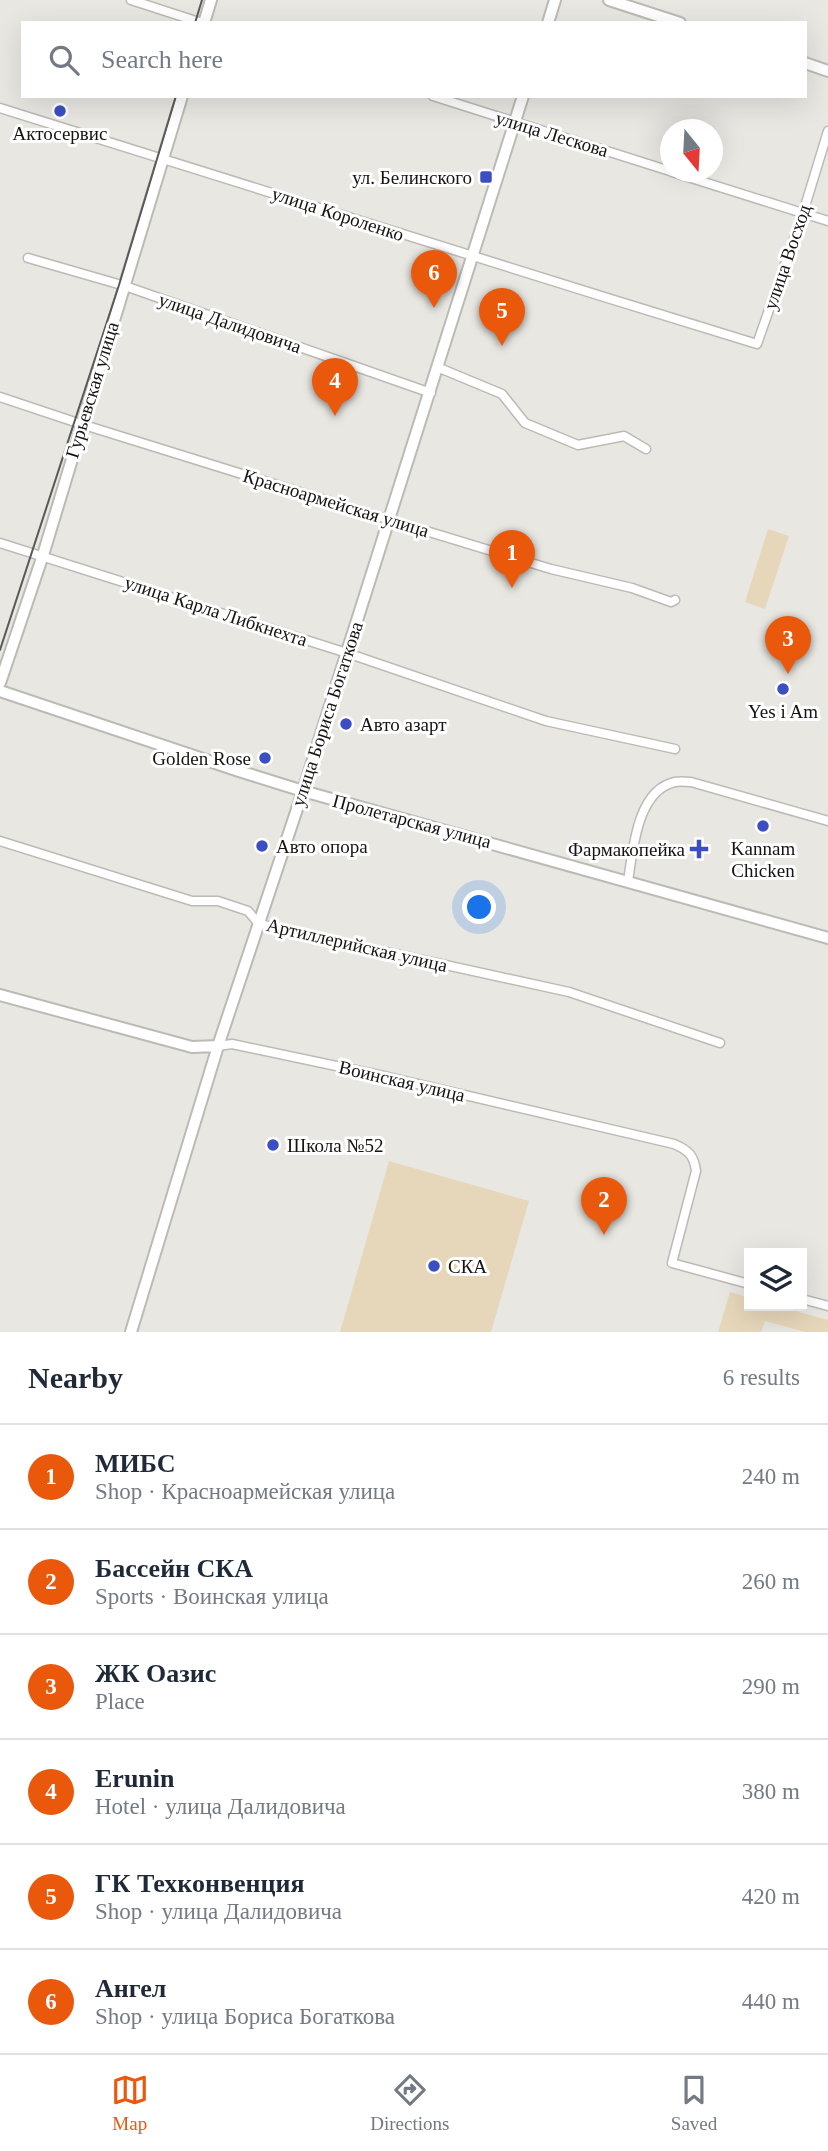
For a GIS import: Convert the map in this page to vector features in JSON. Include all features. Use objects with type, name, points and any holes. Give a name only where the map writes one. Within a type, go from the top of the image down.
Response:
[{"type":"main road","points":[[204,21],[211,0]]},
{"type":"main road","points":[[549,21],[555,0]]},
{"type":"main road","points":[[609,0],[674,21]]},
{"type":"main road","points":[[807,64],[828,71]]},
{"type":"main road","name":"Гурьевская улица","points":[[0,683],[43,555],[181,98]]},
{"type":"main road","name":"улица Бориса Богаткова","points":[[131,1332],[218,1046],[431,393],[522,98]]},
{"type":"main road","name":"Пролетарская улица","points":[[0,691],[303,791],[828,938]]},
{"type":"main road","name":"Воинская улица","points":[[0,995],[192,1047],[218,1046]]},
{"type":"street","points":[[131,0],[197,21]]},
{"type":"street","name":"улица Лескова","points":[[439,98],[660,168]]},
{"type":"street","name":"улица Короленко","points":[[0,107],[757,344]]},
{"type":"street","name":"улица Восход","points":[[757,344],[803,213],[828,131]]},
{"type":"street","name":"улица Лескова","points":[[706,182],[828,221]]},
{"type":"street","name":"улица Далидовича","points":[[29,258],[125,286],[431,393]]},
{"type":"street","points":[[437,367],[502,394],[525,423],[578,445],[624,436],[646,449]]},
{"type":"street","name":"Красноармейская улица","points":[[0,397],[551,569],[632,588],[671,602],[674,600]]},
{"type":"street","name":"улица Карла Либкнехта","points":[[0,542],[346,653],[546,721],[674,749]]},
{"type":"street","points":[[628,881],[639,822],[651,795],[676,781],[691,782],[828,821]]},
{"type":"street","name":"Артиллерийская улица","points":[[0,841],[192,901],[218,901],[248,911],[259,924],[569,992],[720,1043]]},
{"type":"street","name":"Воинская улица","points":[[218,1046],[232,1044],[379,1075],[687,1149],[695,1160],[696,1171],[672,1263],[744,1283]]},
{"type":"street","points":[[807,1300],[828,1306]]},
{"type":"shaded area","points":[[768,529],[789,536],[765,609],[745,602]]},
{"type":"shaded area","name":"СКА","points":[[389,1161],[529,1201],[491,1332],[340,1332]]},
{"type":"shaded area","points":[[730,1292],[744,1296],[744,1311],[795,1311],[828,1320],[828,1332],[805,1332],[765,1321],[761,1332],[718,1332]]},
{"type":"tram line","points":[[196,21],[202,0]]},
{"type":"tram line","points":[[0,650],[119,285],[175,98]]},
{"type":"place","name":"Актосервис","points":[[60,111]]},
{"type":"place","name":"ул. Белинского","points":[[486,177]]},
{"type":"place","name":"Ангел","points":[[434,308]]},
{"type":"place","name":"ГК Техконвенция","points":[[502,346]]},
{"type":"place","name":"Erunin","points":[[335,416]]},
{"type":"place","name":"МИБС","points":[[512,588]]},
{"type":"place","name":"ЖК Оазис","points":[[788,674]]},
{"type":"place","name":"Yes i Am","points":[[783,689]]},
{"type":"place","name":"Авто азарт","points":[[346,724]]},
{"type":"place","name":"Golden Rose","points":[[265,758]]},
{"type":"place","name":"Kannam Chicken","points":[[763,826]]},
{"type":"place","name":"Авто опора","points":[[262,846]]},
{"type":"place","name":"Фармакопейка","points":[[699,849]]},
{"type":"place","name":"Школа №52","points":[[273,1145]]},
{"type":"place","name":"Бассейн СКА","points":[[604,1235]]},
{"type":"place","name":"СКА","points":[[434,1266]]}]
